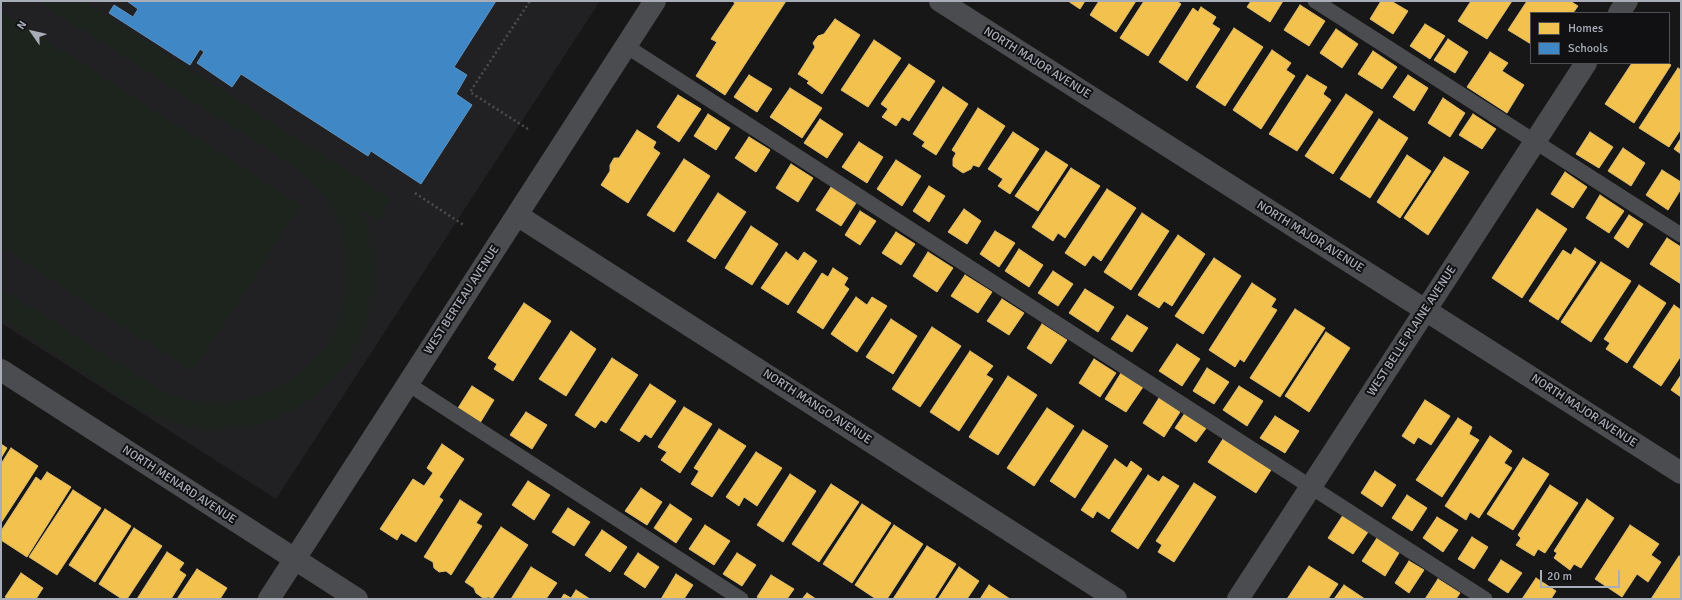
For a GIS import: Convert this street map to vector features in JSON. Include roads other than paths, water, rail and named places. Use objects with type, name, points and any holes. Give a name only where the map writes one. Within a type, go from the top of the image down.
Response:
[{"type":"street","name":"WEST BERTEAU AVENUE","points":[[269,599],[656,1]]},
{"type":"street","name":"NORTH MAJOR AVENUE","points":[[940,1],[1681,473]]},
{"type":"street","points":[[1620,12],[1627,1]]},
{"type":"street","name":"WEST BELLE PLAINE AVENUE","points":[[1238,599],[1585,64]]},
{"type":"street","name":"NORTH MANGO AVENUE","points":[[517,215],[1116,599]]},
{"type":"street","name":"NORTH MENARD AVENUE","points":[[1,370],[357,599]]},
{"type":"lane","points":[[1315,1],[1681,235]]},
{"type":"lane","points":[[626,46],[1485,599]]},
{"type":"lane","points":[[408,384],[741,599]]}]
